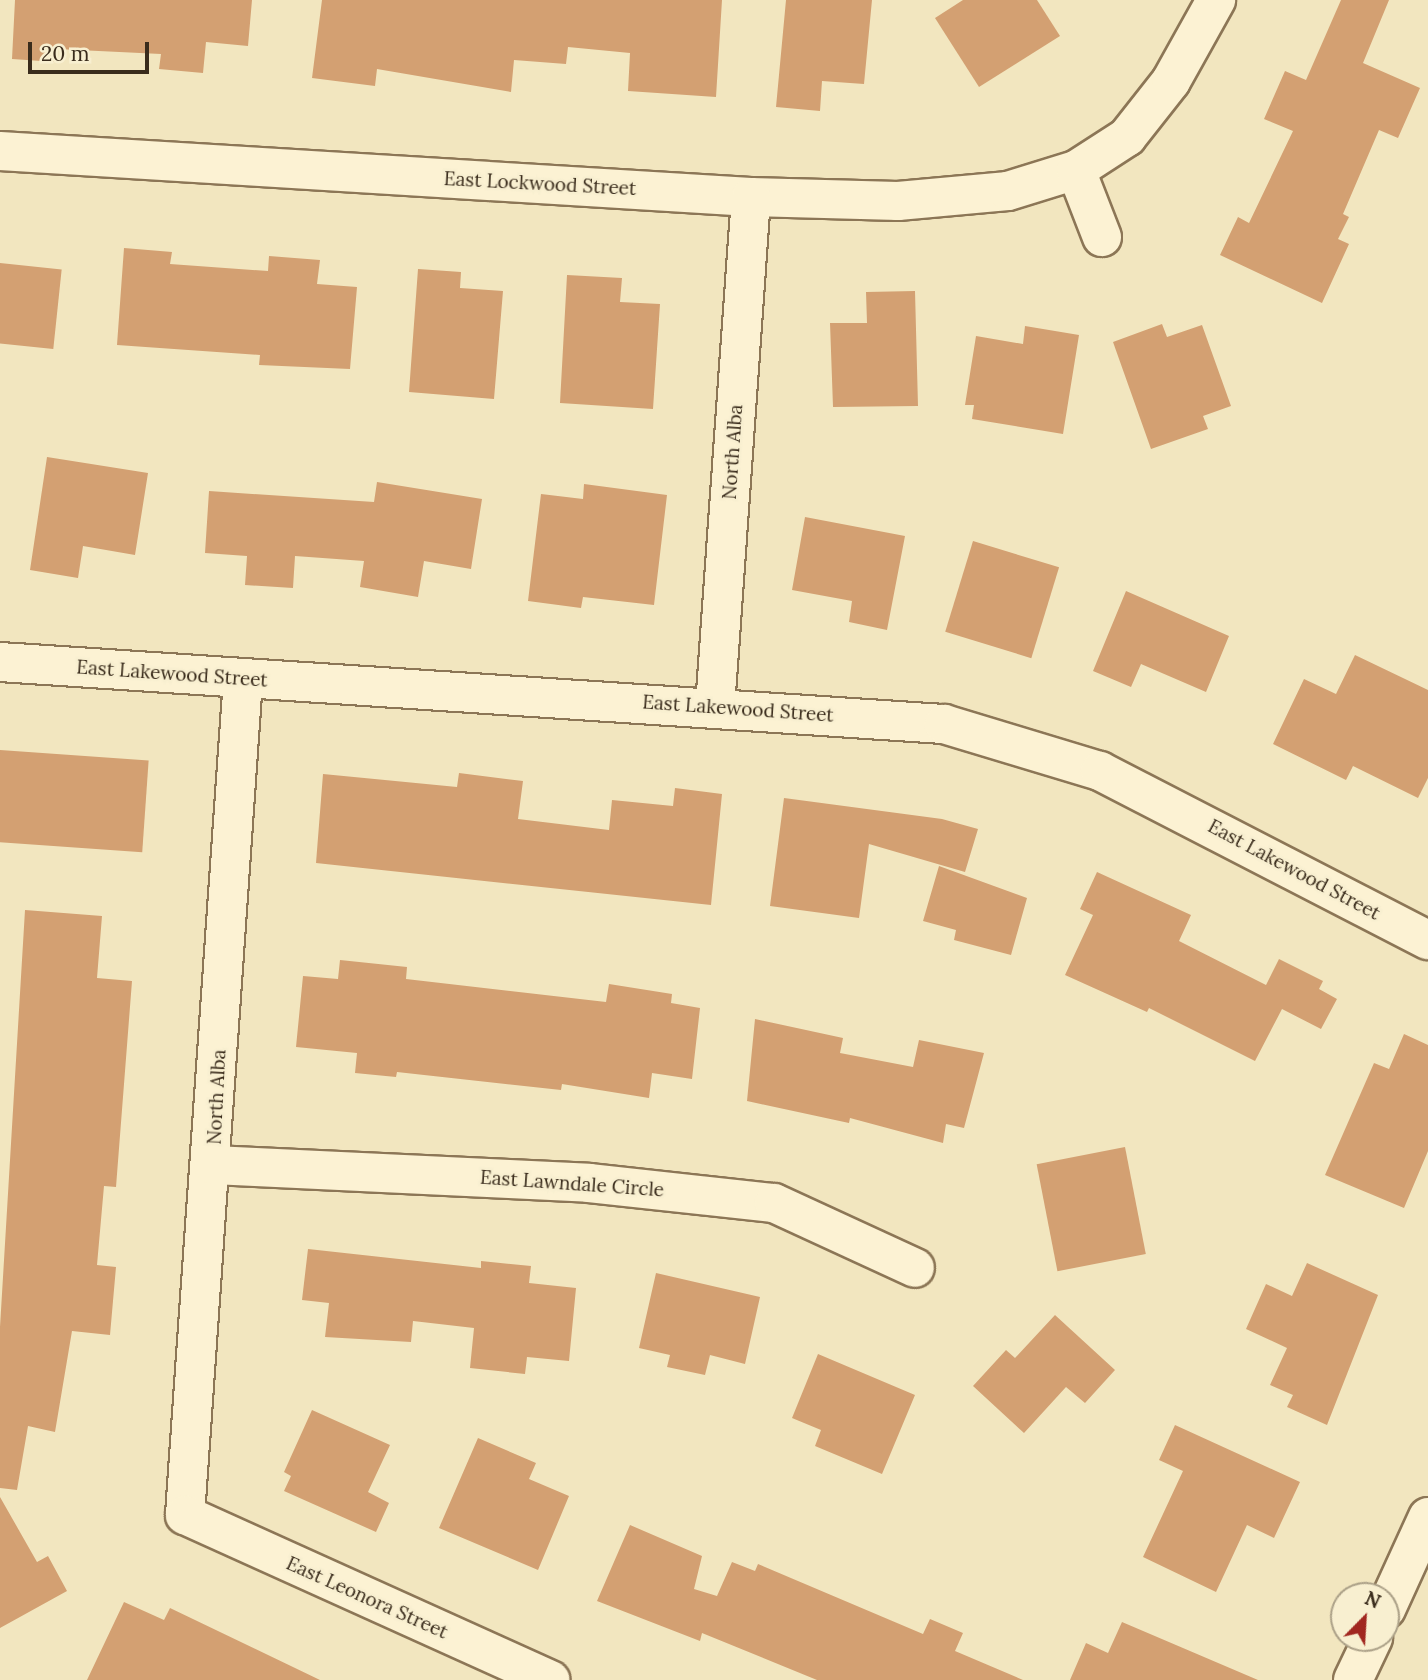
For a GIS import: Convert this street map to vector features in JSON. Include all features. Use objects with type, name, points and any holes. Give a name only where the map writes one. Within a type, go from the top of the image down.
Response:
[{"type":"street","name":"East Lockwood Street","points":[[0,151],[751,197],[898,201],[1008,191],[1076,170],[1127,137],[1171,81],[1216,0]]},
{"type":"street","points":[[1076,170],[1102,237]]},
{"type":"street","name":"North Alba","points":[[715,707],[751,197]]},
{"type":"street","name":"East Lakewood Street","points":[[0,662],[944,724],[1100,771],[1428,940]]},
{"type":"street","name":"North Alba","points":[[185,1515],[213,1165],[243,679]]},
{"type":"street","name":"East Lawndale Circle","points":[[213,1165],[589,1183],[774,1203],[915,1268]]},
{"type":"street","name":"East Leonora Street","points":[[185,1515],[550,1680]]},
{"type":"street","points":[[1398,1582],[1428,1517]]},
{"type":"street","points":[[1353,1680],[1366,1652]]},
{"type":"building","points":[[15,0],[252,0],[248,46],[206,42],[203,73],[159,69],[161,54],[57,49],[56,62],[12,59]]},
{"type":"building","points":[[322,0],[722,0],[716,97],[628,91],[630,53],[568,47],[566,64],[514,60],[511,92],[377,69],[375,86],[312,78]]},
{"type":"building","points":[[786,0],[872,0],[864,84],[822,81],[820,111],[776,107]]},
{"type":"building","points":[[963,0],[1037,0],[1060,36],[979,87],[935,18]]},
{"type":"building","points":[[1341,0],[1389,0],[1363,63],[1420,88],[1398,138],[1379,130],[1343,214],[1349,217],[1338,239],[1349,244],[1322,303],[1220,255],[1238,217],[1249,223],[1293,131],[1264,119],[1285,71],[1306,80]]},
{"type":"building","points":[[124,248],[172,252],[170,264],[268,271],[269,256],[320,260],[317,284],[357,287],[350,369],[259,365],[260,355],[117,345]]},
{"type":"building","points":[[0,263],[62,269],[53,349],[0,343]]},
{"type":"building","points":[[418,269],[461,272],[460,288],[503,291],[494,399],[409,392]]},
{"type":"building","points":[[567,275],[622,278],[620,302],[660,304],[653,409],[560,403]]},
{"type":"building","points":[[915,291],[918,406],[833,407],[830,323],[867,323],[866,292]]},
{"type":"building","points":[[1162,324],[1167,337],[1202,325],[1231,406],[1203,416],[1208,429],[1151,449],[1113,342]]},
{"type":"building","points":[[1025,326],[1079,335],[1063,434],[972,419],[974,405],[965,405],[976,336],[1023,344]]},
{"type":"building","points":[[47,457],[148,473],[135,555],[83,546],[78,578],[30,570]]},
{"type":"building","points":[[377,482],[482,499],[471,569],[424,561],[418,597],[360,587],[364,561],[295,556],[293,588],[245,585],[247,556],[205,553],[209,491],[374,502]]},
{"type":"building","points":[[584,484],[667,495],[654,605],[583,597],[581,608],[528,601],[541,494],[583,499]]},
{"type":"building","points":[[805,517],[905,536],[887,630],[849,622],[852,601],[792,590]]},
{"type":"building","points":[[973,541],[1059,567],[1031,658],[945,632]]},
{"type":"building","points":[[1126,591],[1229,636],[1206,692],[1141,664],[1131,687],[1093,671]]},
{"type":"building","points":[[1355,655],[1428,690],[1428,778],[1418,798],[1353,766],[1346,780],[1273,744],[1304,679],[1336,694]]},
{"type":"building","points":[[0,750],[149,760],[142,852],[0,842]]},
{"type":"building","points":[[459,773],[523,781],[518,819],[609,830],[612,800],[673,806],[675,788],[722,794],[711,905],[316,863],[323,774],[457,787]]},
{"type":"building","points":[[784,798],[942,819],[978,829],[965,872],[869,844],[859,918],[770,906]]},
{"type":"building","points":[[939,866],[1027,898],[1011,955],[954,940],[956,930],[923,921]]},
{"type":"building","points":[[1097,872],[1191,915],[1179,941],[1266,985],[1279,959],[1323,981],[1319,989],[1337,999],[1321,1029],[1282,1009],[1255,1061],[1149,1008],[1147,1012],[1065,975],[1093,915],[1080,909]]},
{"type":"building","points":[[25,910],[102,916],[97,978],[132,981],[116,1187],[104,1186],[97,1265],[116,1267],[110,1335],[72,1331],[55,1432],[28,1426],[17,1490],[0,1488],[0,1327]]},
{"type":"building","points":[[340,960],[407,967],[406,979],[606,1002],[609,984],[672,994],[671,1003],[700,1008],[692,1079],[652,1073],[649,1098],[562,1084],[561,1090],[397,1072],[396,1077],[355,1073],[357,1053],[296,1047],[303,976],[338,979]]},
{"type":"building","points":[[755,1019],[843,1038],[840,1053],[913,1067],[919,1040],[984,1053],[964,1128],[946,1124],[943,1143],[850,1118],[849,1123],[747,1101]]},
{"type":"building","points":[[1404,1034],[1428,1045],[1428,1151],[1404,1208],[1325,1175],[1374,1063],[1389,1069]]},
{"type":"building","points":[[1125,1147],[1146,1254],[1057,1271],[1037,1164]]},
{"type":"building","points":[[308,1249],[481,1268],[481,1261],[531,1266],[529,1283],[576,1288],[569,1361],[527,1357],[525,1374],[470,1368],[474,1328],[413,1321],[411,1342],[325,1337],[329,1303],[302,1300]]},
{"type":"building","points":[[1307,1263],[1378,1295],[1327,1425],[1287,1407],[1293,1395],[1270,1385],[1287,1348],[1246,1329],[1266,1284],[1292,1296]]},
{"type":"building","points":[[656,1273],[760,1297],[745,1364],[710,1355],[705,1375],[667,1367],[670,1355],[639,1348]]},
{"type":"building","points":[[1055,1315],[1115,1370],[1085,1403],[1066,1387],[1024,1433],[973,1386],[1006,1350],[1015,1358]]},
{"type":"building","points":[[818,1354],[915,1395],[882,1474],[815,1446],[821,1430],[792,1418]]},
{"type":"building","points":[[312,1410],[390,1445],[368,1492],[389,1503],[376,1532],[284,1491],[291,1476],[284,1472]]},
{"type":"building","points":[[1175,1425],[1300,1482],[1274,1538],[1247,1525],[1216,1592],[1143,1557],[1183,1471],[1159,1460]]},
{"type":"building","points":[[478,1438],[536,1463],[529,1479],[569,1496],[538,1570],[439,1528]]},
{"type":"building","points":[[0,1497],[37,1562],[48,1556],[67,1591],[0,1628]]},
{"type":"building","points":[[630,1525],[702,1556],[694,1589],[717,1596],[732,1562],[755,1571],[758,1564],[923,1634],[930,1619],[963,1633],[955,1651],[1023,1680],[817,1680],[702,1633],[700,1641],[597,1601]]},
{"type":"building","points":[[124,1602],[164,1620],[170,1608],[320,1680],[87,1680]]},
{"type":"building","points":[[1122,1622],[1258,1680],[1070,1680],[1086,1643],[1108,1653]]}]
